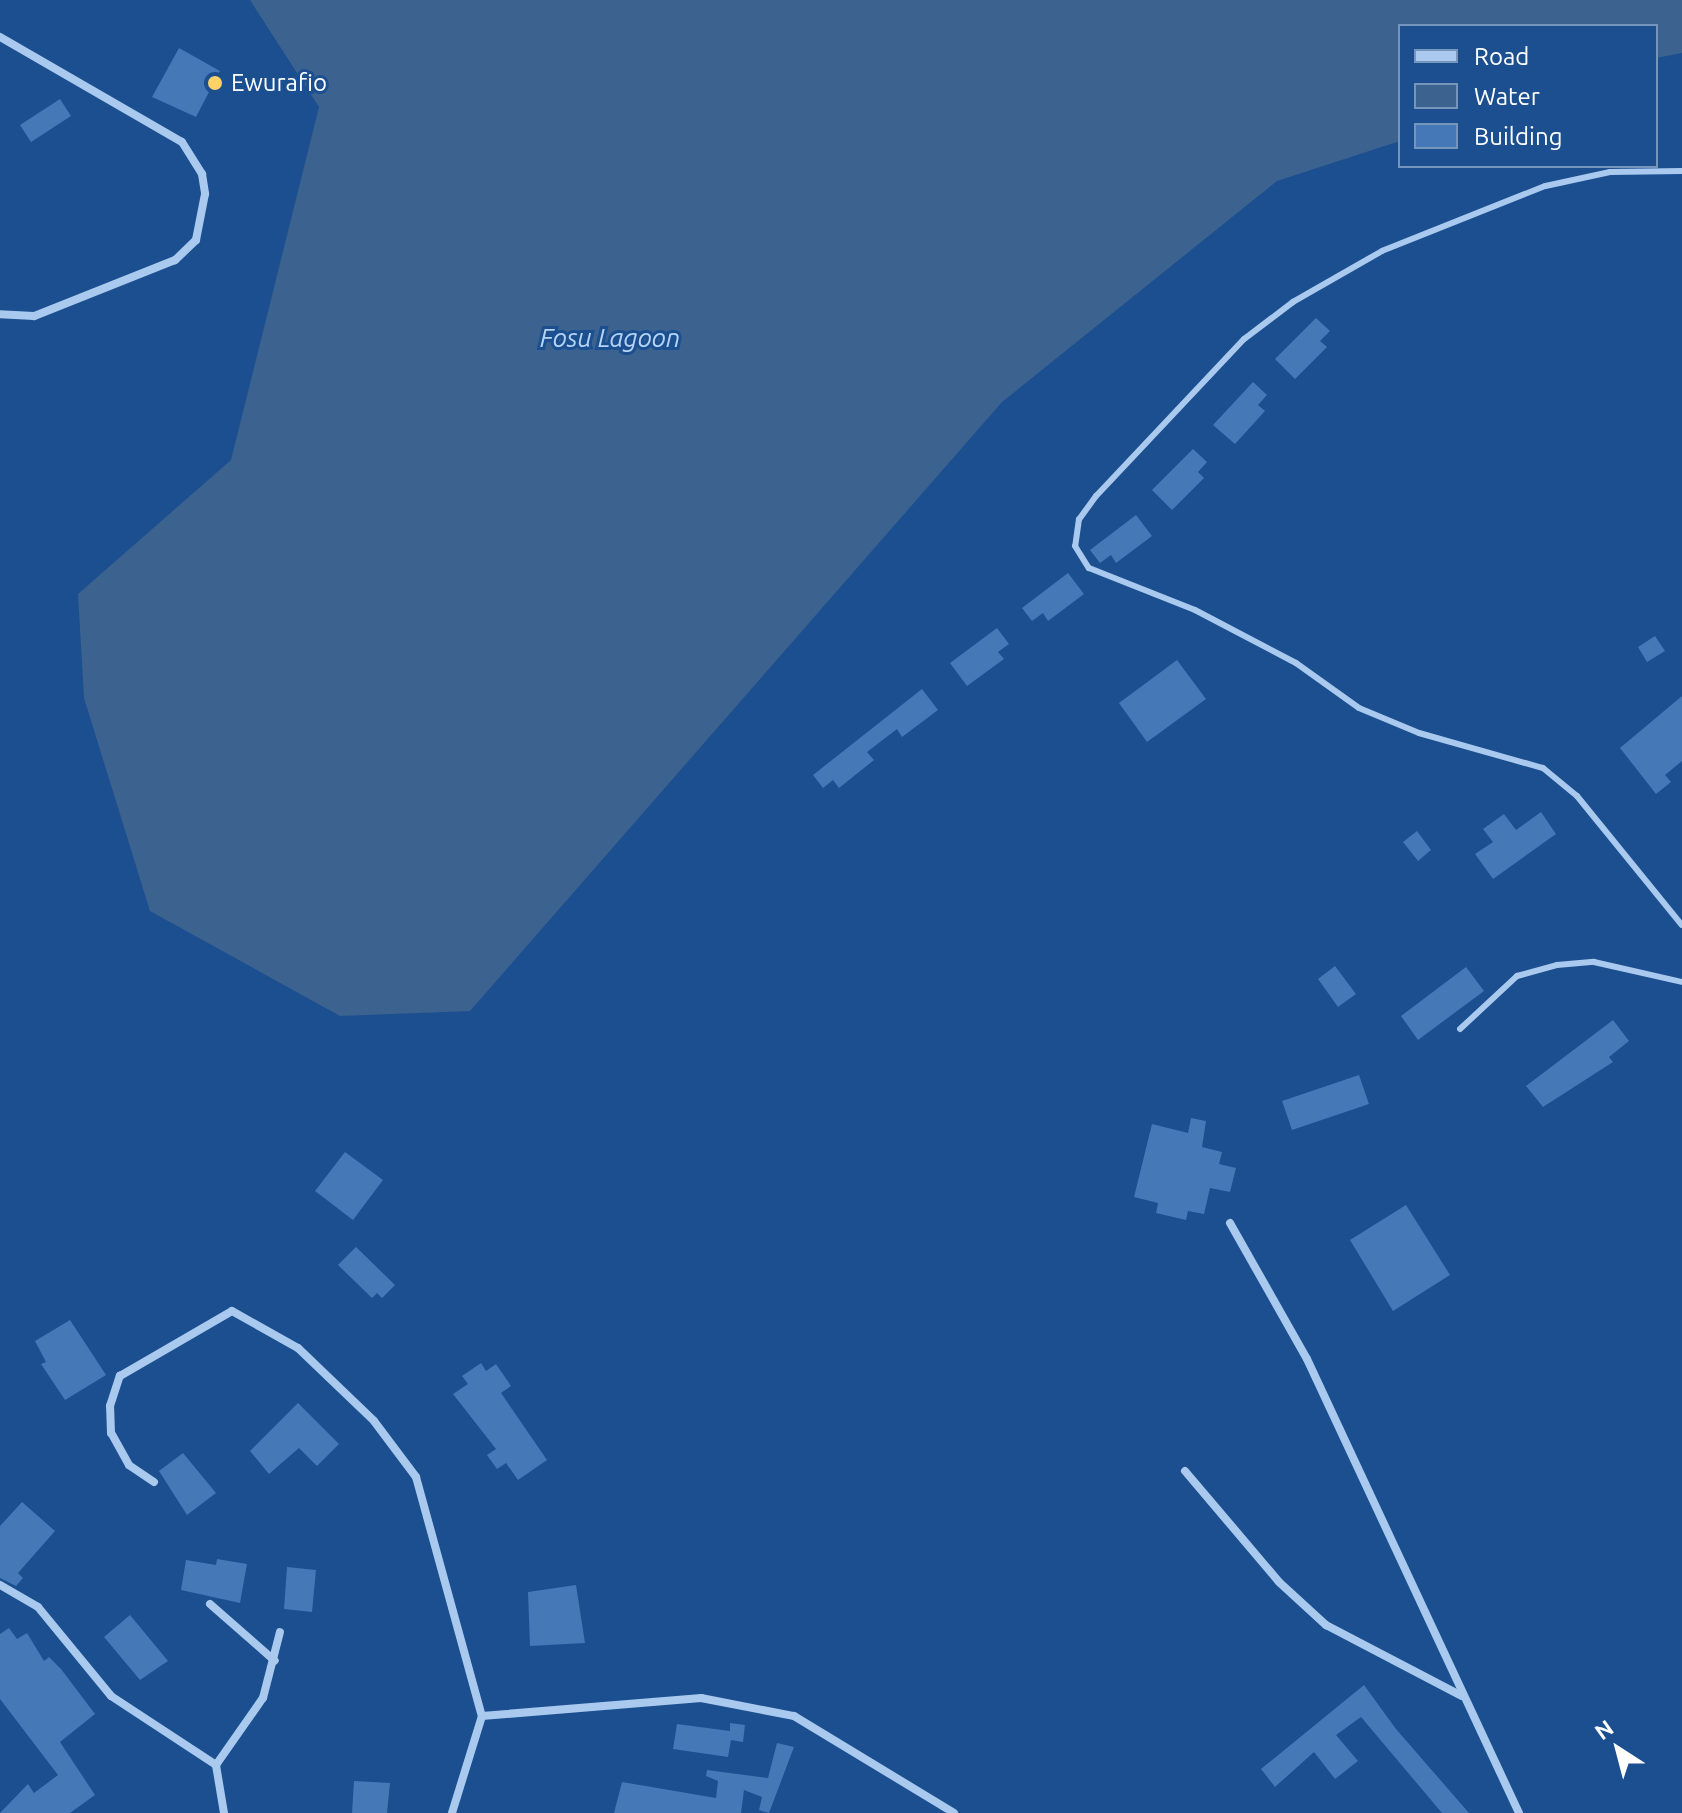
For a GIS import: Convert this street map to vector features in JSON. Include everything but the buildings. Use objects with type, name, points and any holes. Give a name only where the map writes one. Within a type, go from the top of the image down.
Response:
[{"type":"street","points":[[0,37],[182,142],[202,174],[205,194],[196,240],[175,260],[34,316],[0,314]]},
{"type":"street","points":[[1230,1223],[1307,1359],[1519,1813]]},
{"type":"street","points":[[154,1482],[129,1465],[111,1433],[110,1406],[120,1376],[232,1311],[298,1348],[374,1421],[416,1477],[482,1716],[452,1813]]},
{"type":"street","points":[[1185,1471],[1279,1582],[1326,1625],[1463,1697]]},
{"type":"street","points":[[0,1585],[38,1607],[111,1696],[216,1765]]},
{"type":"street","points":[[210,1604],[275,1661]]},
{"type":"street","points":[[224,1813],[216,1765],[263,1698],[280,1632]]},
{"type":"street","points":[[482,1716],[701,1698],[794,1716],[954,1813]]},
{"type":"lane","points":[[1682,171],[1610,172],[1545,186],[1382,251],[1293,302],[1244,339],[1096,496],[1079,519],[1075,546],[1089,568],[1208,616],[1296,663],[1359,708],[1419,733],[1543,768],[1577,796],[1682,925]]},
{"type":"lane","points":[[1460,1029],[1517,976],[1557,965],[1594,962],[1682,982]]},
{"type":"water","name":"Fosu Lagoon","points":[[250,0],[1682,0],[1682,53],[1658,58],[1658,24],[1398,24],[1398,142],[1277,181],[1002,402],[470,1011],[340,1016],[150,911],[84,698],[78,594],[231,460],[319,107]]},
{"type":"place","name":"Ewurafio","points":[[215,83]]}]
